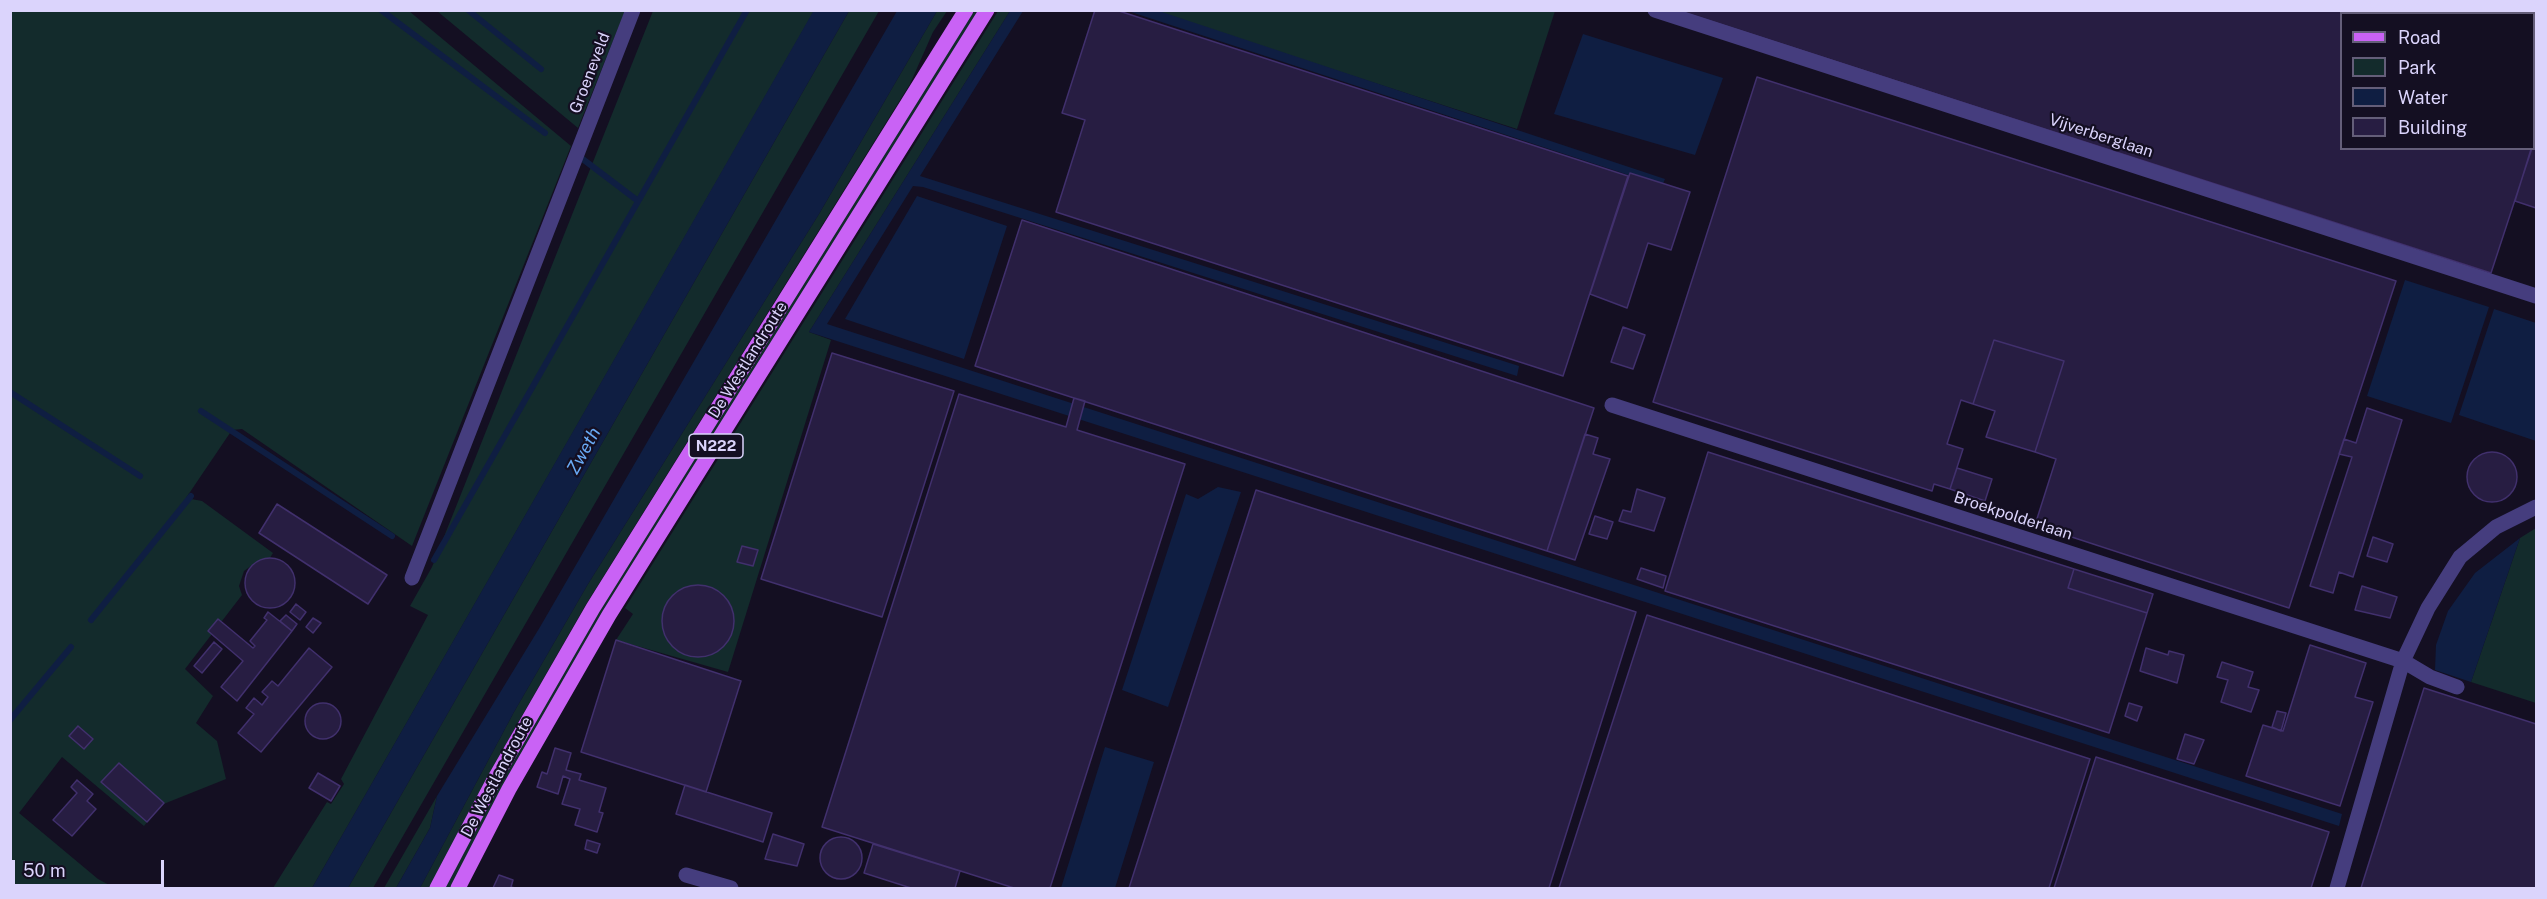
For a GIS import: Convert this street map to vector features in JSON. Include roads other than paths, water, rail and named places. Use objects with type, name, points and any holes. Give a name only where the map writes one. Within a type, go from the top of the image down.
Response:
[{"type":"main road","name":"De Westlandroute","points":[[437,888],[494,780],[593,608],[966,10]]},
{"type":"main road","name":"De Westlandroute","points":[[458,888],[515,778],[609,615],[987,10]]},
{"type":"street","name":"Groeneveld","points":[[412,578],[633,10]]},
{"type":"street","name":"Vijverberglaan","points":[[1655,10],[2536,296]]},
{"type":"street","name":"Broekpolderlaan","points":[[1612,405],[2403,661],[2430,677],[2457,687]]},
{"type":"street","points":[[2337,888],[2403,661],[2428,608],[2460,556],[2496,527],[2536,507]]},
{"type":"street","points":[[686,875],[731,888]]},
{"type":"water","name":"Zweth","points":[[814,10],[849,11],[348,888],[312,888]]},
{"type":"water","points":[[897,11],[937,11],[819,214],[588,584],[514,712],[420,888],[396,888],[430,828],[437,796],[540,627]]},
{"type":"water","points":[[1010,11],[1023,11],[920,176],[1519,366],[1517,376],[923,187],[913,186],[827,324],[2342,814],[2339,826],[809,332]]},
{"type":"water","points":[[1128,11],[1159,11],[1665,179],[1662,186]]},
{"type":"water","points":[[1583,34],[1723,78],[1695,155],[1554,114]]},
{"type":"water","points":[[917,196],[1007,226],[964,359],[845,319]]},
{"type":"water","points":[[2405,280],[2489,307],[2451,423],[2367,396]]},
{"type":"water","points":[[2494,309],[2536,323],[2536,441],[2459,415]]},
{"type":"water","points":[[1218,487],[1241,492],[1168,707],[1122,690],[1186,494],[1198,499]]},
{"type":"water","points":[[2520,538],[2471,682],[2435,670],[2436,645],[2448,611],[2475,573]]},
{"type":"water","points":[[1105,747],[1154,762],[1115,888],[1061,888]]},
{"type":"waterway","points":[[381,10],[545,133]]},
{"type":"waterway","points":[[468,10],[541,69]]},
{"type":"waterway","points":[[434,560],[747,10]]},
{"type":"waterway","points":[[580,157],[638,201]]},
{"type":"waterway","points":[[10,392],[140,476]]},
{"type":"waterway","points":[[201,411],[392,536]]},
{"type":"waterway","points":[[91,620],[191,496]]},
{"type":"waterway","points":[[10,720],[71,647]]}]
